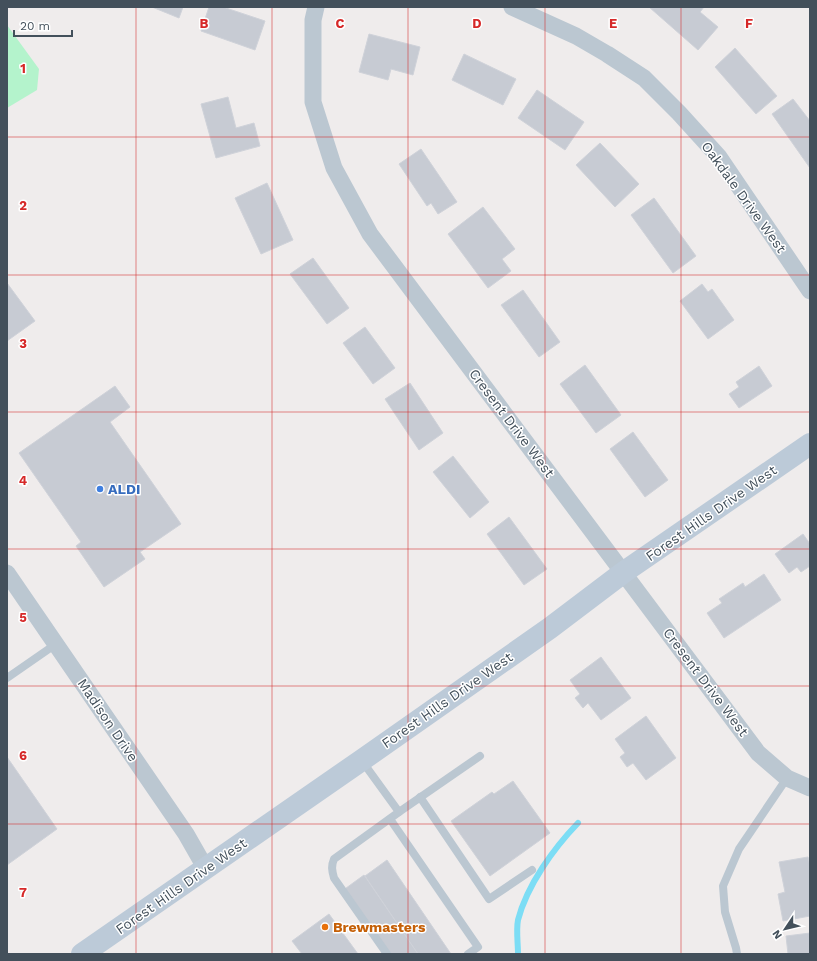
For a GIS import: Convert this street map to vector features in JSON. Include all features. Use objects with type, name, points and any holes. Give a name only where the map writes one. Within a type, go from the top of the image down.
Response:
[{"type":"main road","name":"Forest Hills Drive West","points":[[82,954],[550,628],[624,572],[810,444]]},
{"type":"street","name":"Cresent Drive West","points":[[316,7],[313,20],[313,102],[334,168],[370,234],[758,753],[787,778],[810,788]]},
{"type":"street","name":"Oakdale Drive West","points":[[512,7],[576,36],[644,78],[679,113],[719,157],[810,291]]},
{"type":"street","name":"Madison Drive","points":[[7,573],[186,834],[206,869]]},
{"type":"lane","points":[[7,678],[56,644]]},
{"type":"lane","points":[[387,954],[334,878],[331,864],[334,859],[480,756]]},
{"type":"lane","points":[[362,760],[399,812]]},
{"type":"lane","points":[[737,954],[725,912],[723,886],[739,849],[787,778]]},
{"type":"lane","points":[[420,797],[489,899],[532,870]]},
{"type":"lane","points":[[390,819],[478,947],[468,954]]},
{"type":"green space","points":[[7,25],[39,69],[37,90],[7,108]]},
{"type":"building","points":[[152,7],[183,7],[179,18]]},
{"type":"building","points":[[209,7],[223,7],[265,21],[255,50],[201,31]]},
{"type":"building","points":[[649,7],[704,7],[700,12],[718,27],[698,50]]},
{"type":"building","points":[[369,34],[420,47],[413,75],[391,69],[388,80],[359,72]]},
{"type":"building","points":[[735,48],[777,96],[756,114],[715,67]]},
{"type":"building","points":[[464,54],[516,79],[503,105],[452,80]]},
{"type":"building","points":[[537,90],[584,122],[565,150],[518,118]]},
{"type":"building","points":[[228,97],[236,128],[254,123],[260,146],[216,158],[201,104]]},
{"type":"building","points":[[793,99],[810,121],[810,168],[772,114]]},
{"type":"building","points":[[600,143],[639,184],[615,207],[576,165]]},
{"type":"building","points":[[421,149],[457,202],[438,214],[431,203],[427,206],[399,164]]},
{"type":"building","points":[[267,183],[293,240],[261,254],[235,198]]},
{"type":"building","points":[[654,198],[696,256],[673,273],[631,215]]},
{"type":"building","points":[[483,207],[515,249],[502,259],[511,271],[488,288],[448,234]]},
{"type":"building","points":[[313,258],[349,308],[327,324],[290,274]]},
{"type":"building","points":[[7,283],[35,321],[7,341]]},
{"type":"building","points":[[702,284],[708,292],[712,289],[734,320],[708,339],[680,301]]},
{"type":"building","points":[[523,290],[560,342],[539,357],[501,305]]},
{"type":"building","points":[[365,327],[395,368],[373,384],[343,343]]},
{"type":"building","points":[[585,365],[621,415],[596,433],[560,384]]},
{"type":"building","points":[[759,366],[772,386],[739,408],[729,394],[739,387],[736,382]]},
{"type":"building","points":[[410,383],[443,433],[419,450],[385,399]]},
{"type":"building","name":"ALDI","points":[[115,386],[130,407],[110,422],[181,524],[140,552],[145,559],[104,587],[76,546],[81,542],[19,453]]},
{"type":"building","points":[[633,432],[668,480],[645,497],[610,449]]},
{"type":"building","points":[[453,456],[489,502],[470,518],[433,472]]},
{"type":"building","points":[[509,517],[547,569],[524,585],[487,534]]},
{"type":"building","points":[[803,534],[810,544],[810,566],[801,572],[797,567],[789,573],[775,554]]},
{"type":"building","points":[[764,574],[781,600],[724,638],[707,613],[722,603],[719,599],[743,583],[745,587]]},
{"type":"building","points":[[601,657],[631,698],[601,720],[588,703],[583,708],[575,698],[580,694],[570,680]]},
{"type":"building","points":[[646,716],[676,758],[646,780],[633,763],[627,767],[620,757],[625,753],[615,739]]},
{"type":"building","points":[[7,757],[57,829],[7,865]]},
{"type":"building","points":[[513,781],[550,833],[490,876],[451,821],[492,792],[494,794]]},
{"type":"building","points":[[808,857],[810,866],[810,916],[783,921],[778,894],[785,892],[779,862]]},
{"type":"building","points":[[387,860],[451,954],[418,954],[365,876]]},
{"type":"building","points":[[364,875],[418,954],[385,954],[342,891]]},
{"type":"building","name":"Brewmasters","points":[[329,914],[358,954],[302,954],[292,941]]},
{"type":"building","points":[[810,933],[810,954],[788,954],[786,936]]},
{"type":"waterway","points":[[518,954],[518,920],[522,907],[542,868],[578,823]]},
{"type":"place","name":"ALDI","points":[[100,489]]},
{"type":"place","name":"Brewmasters","points":[[325,927]]}]
